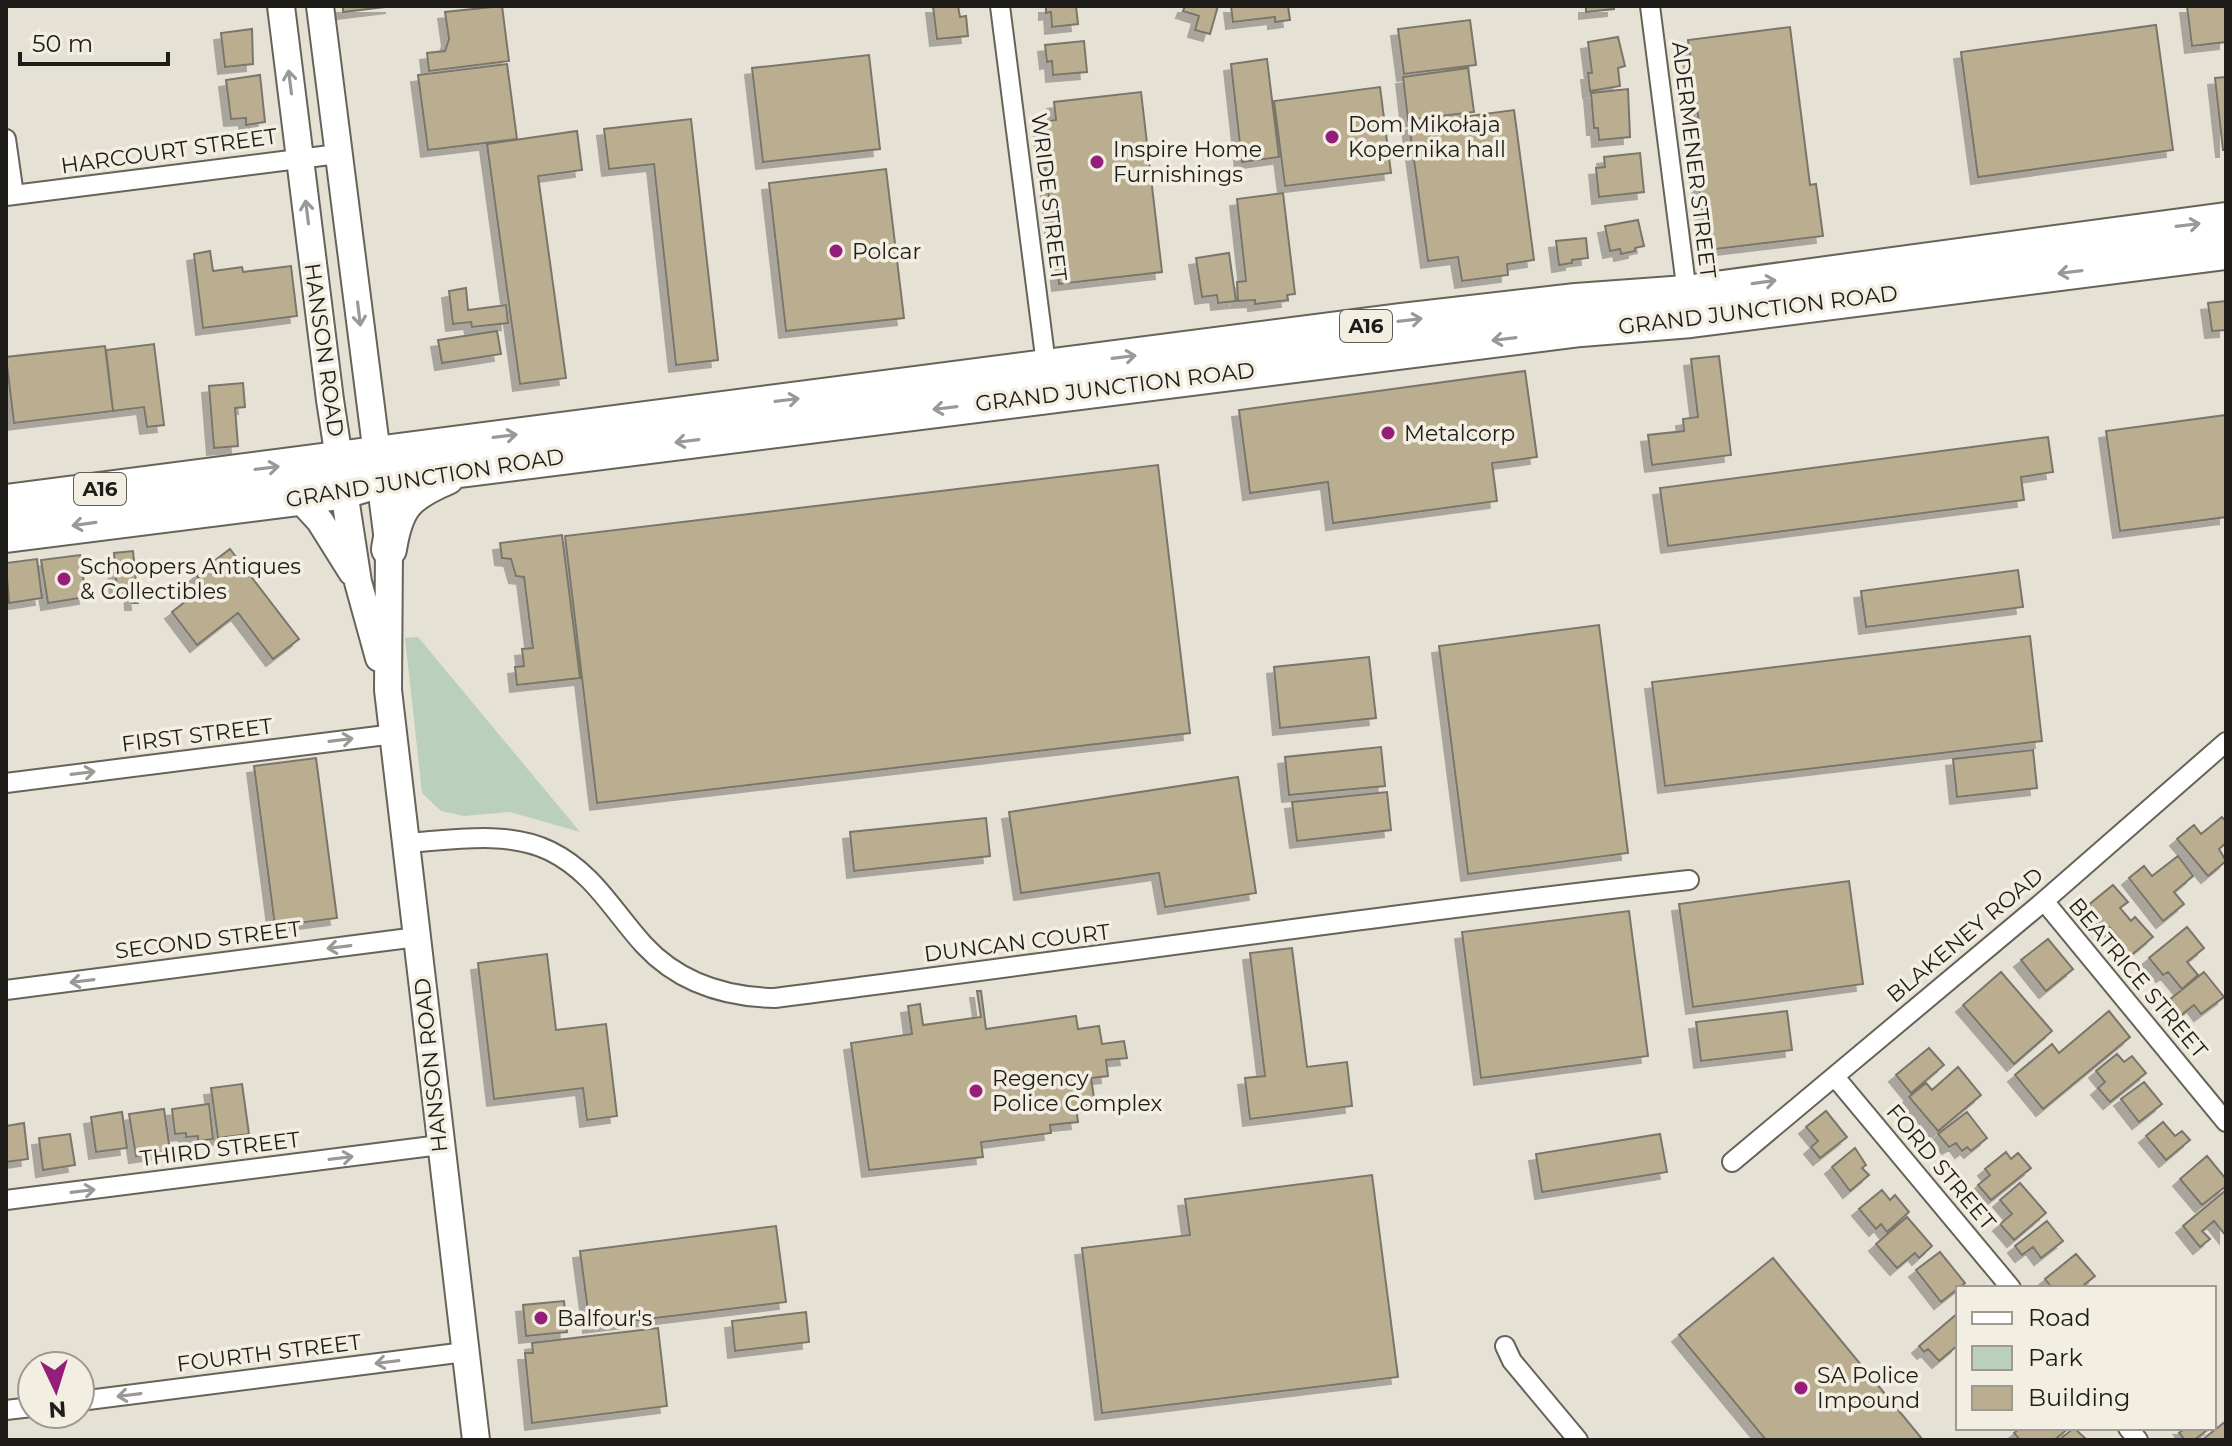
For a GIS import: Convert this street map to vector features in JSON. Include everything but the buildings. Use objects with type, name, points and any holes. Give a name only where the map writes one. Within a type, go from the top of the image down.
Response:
[{"type":"highway","name":"GRAND JUNCTION ROAD","points":[[378,467],[466,469],[1048,381],[1415,320],[1576,301],[1688,307],[2144,246],[2226,220]]},
{"type":"highway","name":"GRAND JUNCTION ROAD","points":[[2144,246],[2226,252]]},
{"type":"highway","name":"GRAND JUNCTION ROAD","points":[[6,502],[342,474],[378,467],[427,446],[1048,381]]},
{"type":"highway","points":[[389,549],[401,505],[423,488],[466,469]]},
{"type":"highway","name":"GRAND JUNCTION ROAD","points":[[6,535],[299,498],[342,474]]},
{"type":"main road","name":"HANSON ROAD","points":[[281,6],[358,582],[388,690],[394,734],[476,1440]]},
{"type":"main road","name":"HANSON ROAD","points":[[320,6],[389,549],[388,690]]},
{"type":"main road","points":[[366,374],[381,420],[386,426],[406,441],[427,446]]},
{"type":"main road","points":[[299,498],[320,521],[358,582]]},
{"type":"street","name":"WRIDE STREET","points":[[1000,6],[1048,381]]},
{"type":"street","name":"ADERMENER STREET","points":[[1650,6],[1688,307]]},
{"type":"street","points":[[6,139],[10,196]]},
{"type":"street","name":"HARCOURT STREET","points":[[10,196],[338,154]]},
{"type":"street","name":"FIRST STREET","points":[[6,783],[394,734]]},
{"type":"street","name":"BLAKENEY ROAD","points":[[1732,1162],[2044,901],[2226,742]]},
{"type":"street","name":"DUNCAN COURT","points":[[406,843],[514,840],[549,850],[585,873],[643,943],[680,975],[704,987],[760,998],[1107,956],[1438,908],[1689,880]]},
{"type":"street","name":"BEATRICE STREET","points":[[2044,901],[2226,1122]]},
{"type":"street","name":"SECOND STREET","points":[[6,990],[417,937]]},
{"type":"street","name":"FORD STREET","points":[[1835,1077],[2009,1286]]},
{"type":"street","name":"THIRD STREET","points":[[6,1200],[440,1145]]},
{"type":"street","points":[[1505,1346],[1512,1361],[1578,1440]]},
{"type":"street","name":"FOURTH STREET","points":[[96,1399],[465,1352]]},
{"type":"green space","points":[[418,637],[580,832],[510,812],[464,816],[441,811],[422,793],[405,638]]},
{"type":"place","name":"Dom Mikołaja Kopernika hall","points":[[1332,137]]},
{"type":"place","name":"Inspire Home Furnishings","points":[[1097,162]]},
{"type":"place","name":"Polcar","points":[[836,251]]},
{"type":"place","name":"Metalcorp","points":[[1388,433]]},
{"type":"place","name":"Schoopers Antiques & Collectibles","points":[[64,579]]},
{"type":"place","name":"Regency Police Complex","points":[[976,1091]]},
{"type":"place","name":"Balfour's","points":[[541,1318]]},
{"type":"place","name":"SA Police Impound","points":[[1801,1388]]}]
